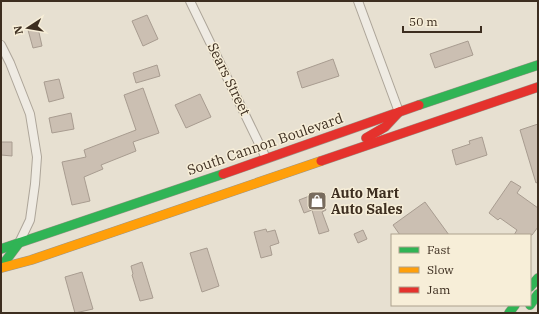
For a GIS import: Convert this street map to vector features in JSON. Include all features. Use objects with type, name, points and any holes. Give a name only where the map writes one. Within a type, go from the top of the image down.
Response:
[{"type":"main road","name":"South Cannon Boulevard","points":[[1,249],[538,65]]},
{"type":"main road","points":[[1,268],[39,257],[340,155],[538,86]]},
{"type":"main road","points":[[340,155],[352,144],[379,132],[388,126],[399,112]]},
{"type":"main road","points":[[1,268],[8,256],[20,243]]},
{"type":"main road","points":[[531,286],[538,278]]},
{"type":"main road","points":[[531,304],[538,294]]},
{"type":"street","name":"Sears Street","points":[[190,1],[266,158]]},
{"type":"street","points":[[358,1],[399,112]]},
{"type":"street","points":[[1,44],[30,114],[38,157],[30,220],[20,243]]},
{"type":"street","points":[[1,63],[10,63]]},
{"type":"building","points":[[147,15],[158,39],[143,46],[132,21]]},
{"type":"building","points":[[38,28],[42,46],[33,48],[28,30]]},
{"type":"building","points":[[468,41],[473,55],[435,68],[430,54]]},
{"type":"building","points":[[333,59],[339,76],[302,88],[297,72]]},
{"type":"building","points":[[157,65],[160,76],[136,83],[133,73]]},
{"type":"building","points":[[59,79],[64,98],[49,102],[44,82]]},
{"type":"building","points":[[143,88],[159,133],[133,142],[136,151],[101,165],[103,169],[84,177],[90,201],[72,205],[62,162],[86,157],[84,150],[136,130],[124,95]]},
{"type":"building","points":[[200,94],[211,117],[186,128],[175,105]]},
{"type":"building","points":[[71,113],[74,129],[52,133],[49,118]]},
{"type":"building","points":[[538,124],[538,182],[536,183],[520,130]]},
{"type":"building","points":[[482,137],[487,155],[456,165],[452,150],[470,144],[469,141]]},
{"type":"building","points":[[1,142],[12,142],[12,156],[1,155]]},
{"type":"building","points":[[511,181],[521,187],[517,193],[538,208],[538,227],[532,235],[515,234],[517,230],[500,218],[498,220],[489,213]]},
{"type":"building","points":[[320,192],[326,210],[322,212],[329,231],[319,234],[312,210],[304,213],[299,200]]},
{"type":"building","points":[[425,202],[448,234],[399,234],[393,225]]},
{"type":"building","points":[[266,229],[267,232],[275,230],[279,243],[270,246],[272,255],[261,258],[254,232]]},
{"type":"building","points":[[363,230],[367,239],[358,243],[354,234]]},
{"type":"building","points":[[207,248],[219,286],[202,292],[190,253]]},
{"type":"building","points":[[142,262],[153,298],[140,301],[132,275],[131,266]]},
{"type":"building","points":[[82,272],[93,309],[75,313],[65,277]]},
{"type":"traffic: fast","points":[[419,105],[538,65]]},
{"type":"traffic: fast","points":[[1,249],[223,174]]},
{"type":"traffic: fast","points":[[1,267],[19,243]]},
{"type":"traffic: fast","points":[[531,286],[538,278]]},
{"type":"traffic: fast","points":[[531,304],[538,294]]},
{"type":"traffic: fast","points":[[509,313],[514,306]]},
{"type":"traffic: slow","points":[[1,268],[31,260],[321,161]]},
{"type":"traffic: jam","points":[[321,161],[538,87]]},
{"type":"traffic: jam","points":[[223,174],[419,105]]},
{"type":"traffic: jam","points":[[366,138],[385,127],[399,112]]},
{"type":"place","name":"Auto Mart Auto Sales","points":[[317,201]]}]
